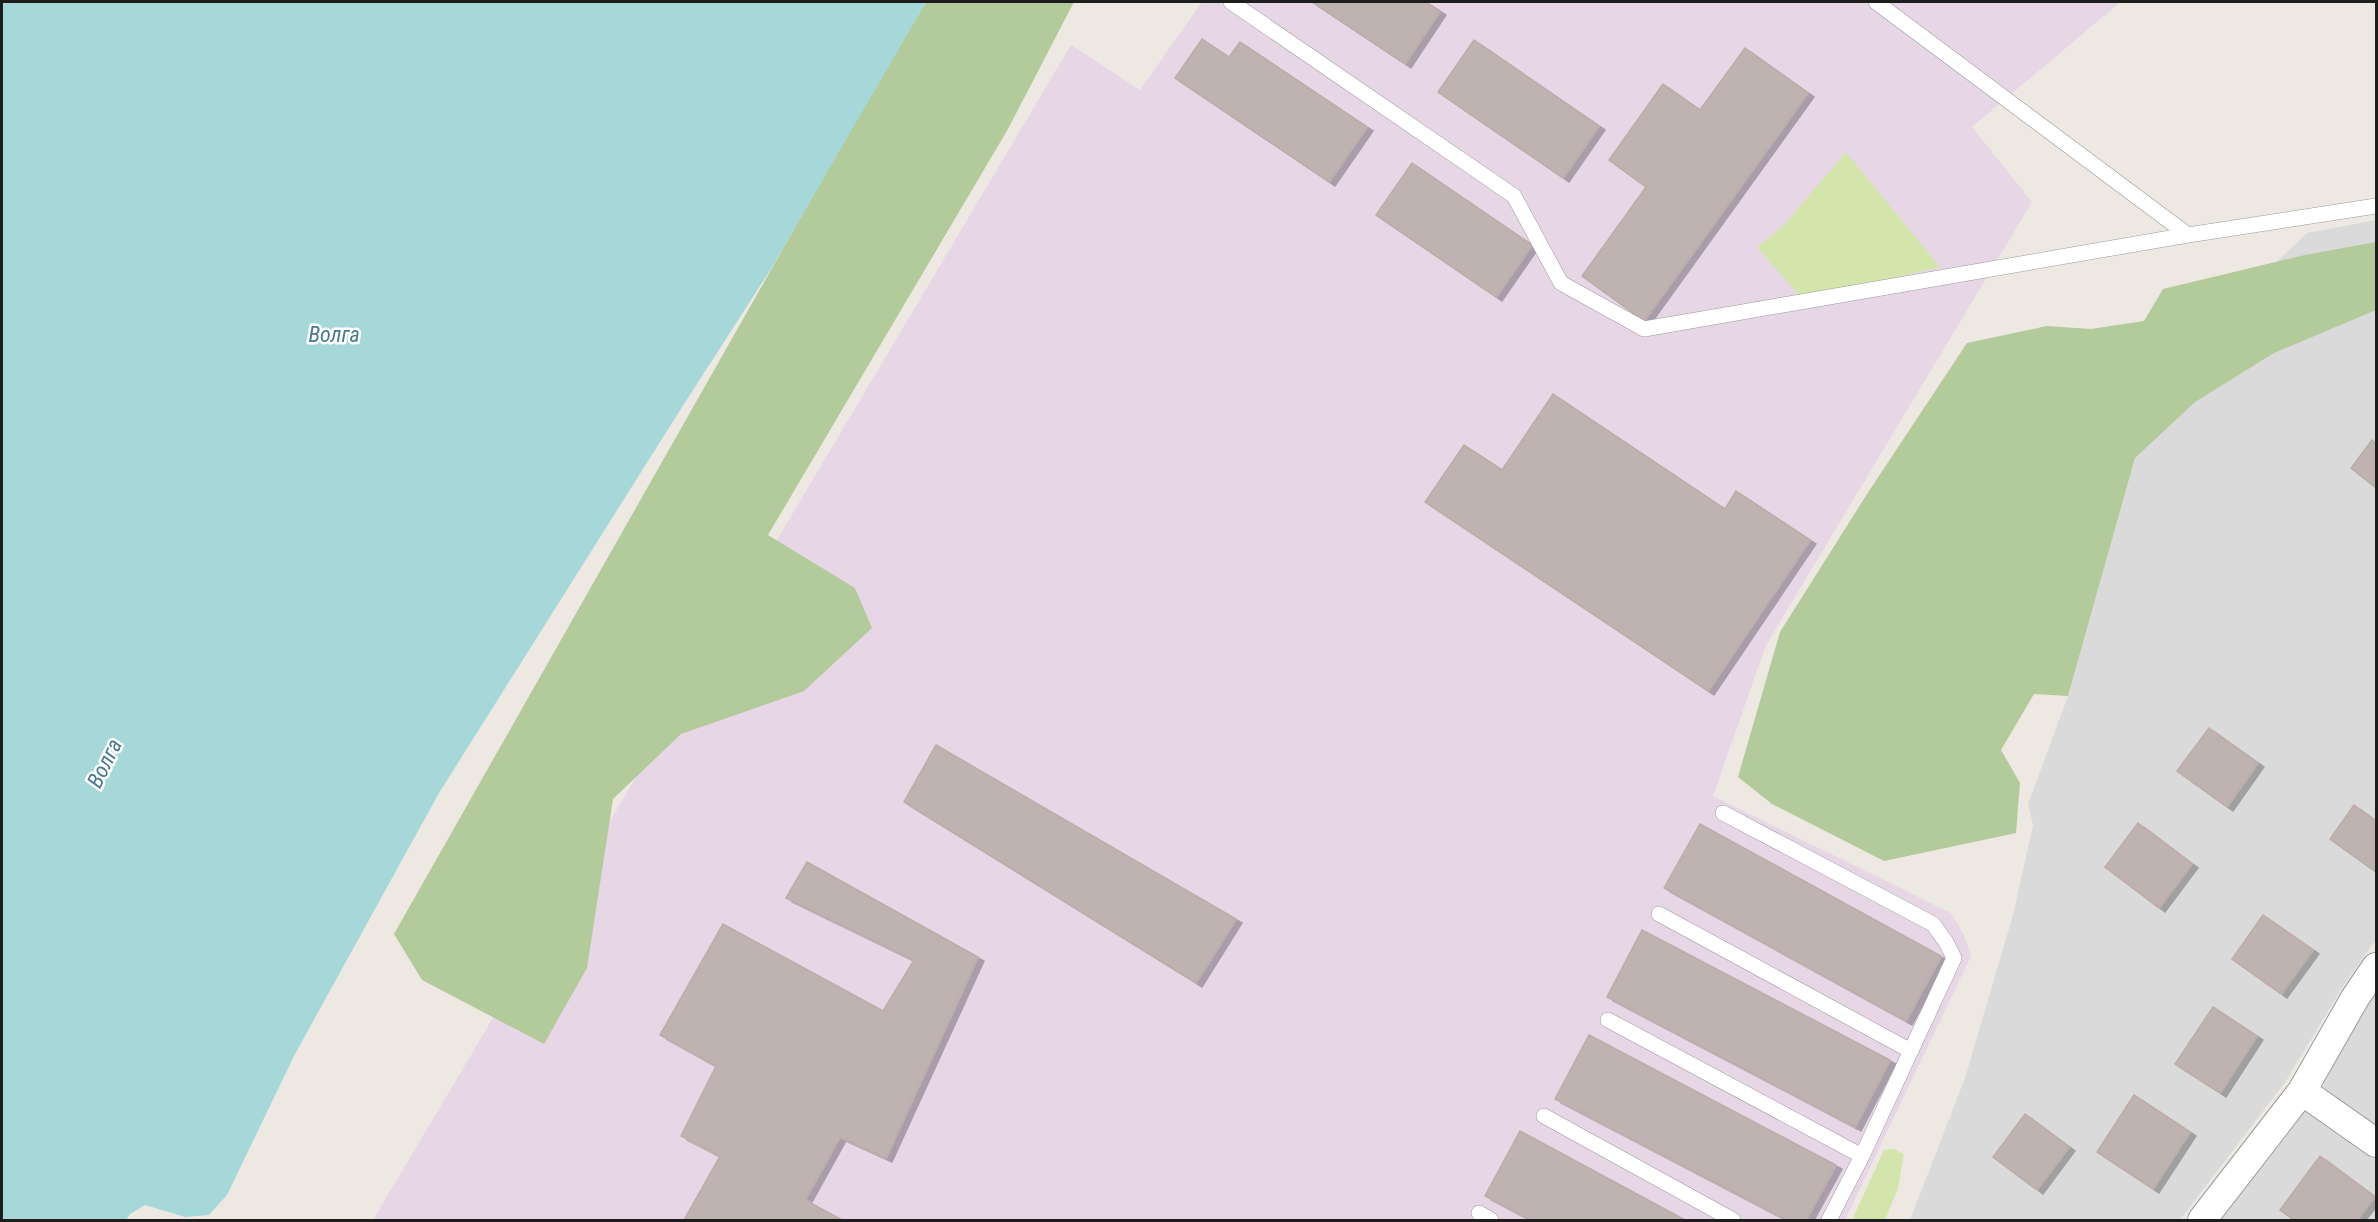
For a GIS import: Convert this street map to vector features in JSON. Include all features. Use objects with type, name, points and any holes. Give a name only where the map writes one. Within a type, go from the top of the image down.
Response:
[{"type":"street","points":[[2202,1221],[2302,1091],[2355,998],[2376,967]]},
{"type":"street","points":[[2302,1091],[2376,1143]]},
{"type":"lane","points":[[1231,2],[1514,196],[1561,283],[1644,330],[2188,235],[2376,206]]},
{"type":"lane","points":[[1876,2],[2188,235]]},
{"type":"lane","points":[[1723,813],[1933,924],[1954,958],[1862,1156],[1829,1221]]},
{"type":"lane","points":[[1659,914],[1911,1051]]},
{"type":"lane","points":[[1608,1020],[1862,1156]]},
{"type":"lane","points":[[1544,1116],[1733,1221]]},
{"type":"shaded area","points":[[1202,2],[2117,2],[2118,4],[1972,127],[2032,202],[1766,645],[1713,796],[1951,913],[1964,935],[1971,956],[1845,1220],[373,1220],[1071,45],[1140,90]]},
{"type":"shaded area","points":[[2376,220],[2376,939],[2342,988],[2286,1081],[2180,1220],[1910,1220],[1965,1078],[2013,915],[2033,825],[2028,804],[2068,696],[2135,458],[2175,359],[2307,233]]},
{"type":"shaded area","points":[[2376,986],[2376,1128],[2321,1091],[2362,1005]]},
{"type":"shaded area","points":[[2307,1105],[2376,1153],[2376,1220],[2219,1220]]},
{"type":"green space","points":[[926,2],[1074,2],[1008,129],[768,535],[855,588],[872,628],[804,691],[681,734],[613,799],[587,968],[544,1044],[422,980],[394,934],[851,129]]},
{"type":"green space","points":[[1846,152],[1940,267],[1802,299],[1757,247],[1783,226]]},
{"type":"green space","points":[[2376,242],[2376,310],[2274,353],[2195,402],[2135,458],[2068,696],[2034,694],[2001,750],[2020,783],[2016,833],[1884,861],[1772,804],[1738,777],[1780,632],[1867,494],[1967,343],[2047,326],[2091,329],[2144,321],[2163,289],[2305,255]]},
{"type":"green space","points":[[1894,1149],[1904,1154],[1898,1188],[1885,1220],[1852,1220],[1884,1150]]},
{"type":"water","name":"Волга","points":[[2,2],[926,2],[771,269],[439,793],[295,1054],[227,1195],[209,1215],[185,1217],[145,1205],[130,1214],[126,1220],[2,1220]]},
{"type":"building","points":[[1312,2],[1426,2],[1440,11],[1405,64]]},
{"type":"building","points":[[1202,39],[1229,57],[1240,42],[1367,127],[1329,182],[1175,78]]},
{"type":"building","points":[[1474,40],[1599,126],[1563,178],[1438,92]]},
{"type":"building","points":[[1745,48],[1808,93],[1644,321],[1582,276],[1646,187],[1609,160],[1663,84],[1700,110]]},
{"type":"building","points":[[1412,163],[1532,245],[1496,297],[1376,215]]},
{"type":"building","points":[[1553,394],[1725,509],[1736,491],[1810,540],[1708,691],[1425,502],[1464,445],[1502,470]]},
{"type":"building","points":[[2372,440],[2376,443],[2376,488],[2351,468]]},
{"type":"building","points":[[2209,728],[2258,763],[2227,807],[2177,771]]},
{"type":"building","points":[[936,745],[1236,919],[1196,983],[904,802]]},
{"type":"building","points":[[2354,805],[2376,821],[2376,866],[2373,870],[2330,839]]},
{"type":"building","points":[[2138,823],[2192,864],[2159,908],[2105,867]]},
{"type":"building","points":[[1700,824],[1941,956],[1906,1021],[1664,888]]},
{"type":"building","points":[[807,862],[978,957],[886,1158],[840,1137],[805,1200],[842,1220],[684,1220],[720,1156],[681,1136],[716,1066],[660,1035],[723,924],[883,1011],[914,960],[786,898]]},
{"type":"building","points":[[2263,915],[2313,950],[2281,994],[2232,959]]},
{"type":"building","points":[[1642,930],[1890,1060],[1855,1127],[1607,997]]},
{"type":"building","points":[[2213,1007],[2257,1036],[2220,1093],[2175,1064]]},
{"type":"building","points":[[1589,1035],[1836,1165],[1806,1220],[1787,1220],[1555,1099]]},
{"type":"building","points":[[2134,1095],[2190,1132],[2153,1189],[2097,1152]]},
{"type":"building","points":[[2025,1114],[2069,1147],[2037,1190],[1993,1157]]},
{"type":"building","points":[[1520,1131],[1685,1220],[1531,1220],[1485,1196]]},
{"type":"building","points":[[2320,1156],[2375,1197],[2357,1220],[2294,1220],[2280,1210]]}]
